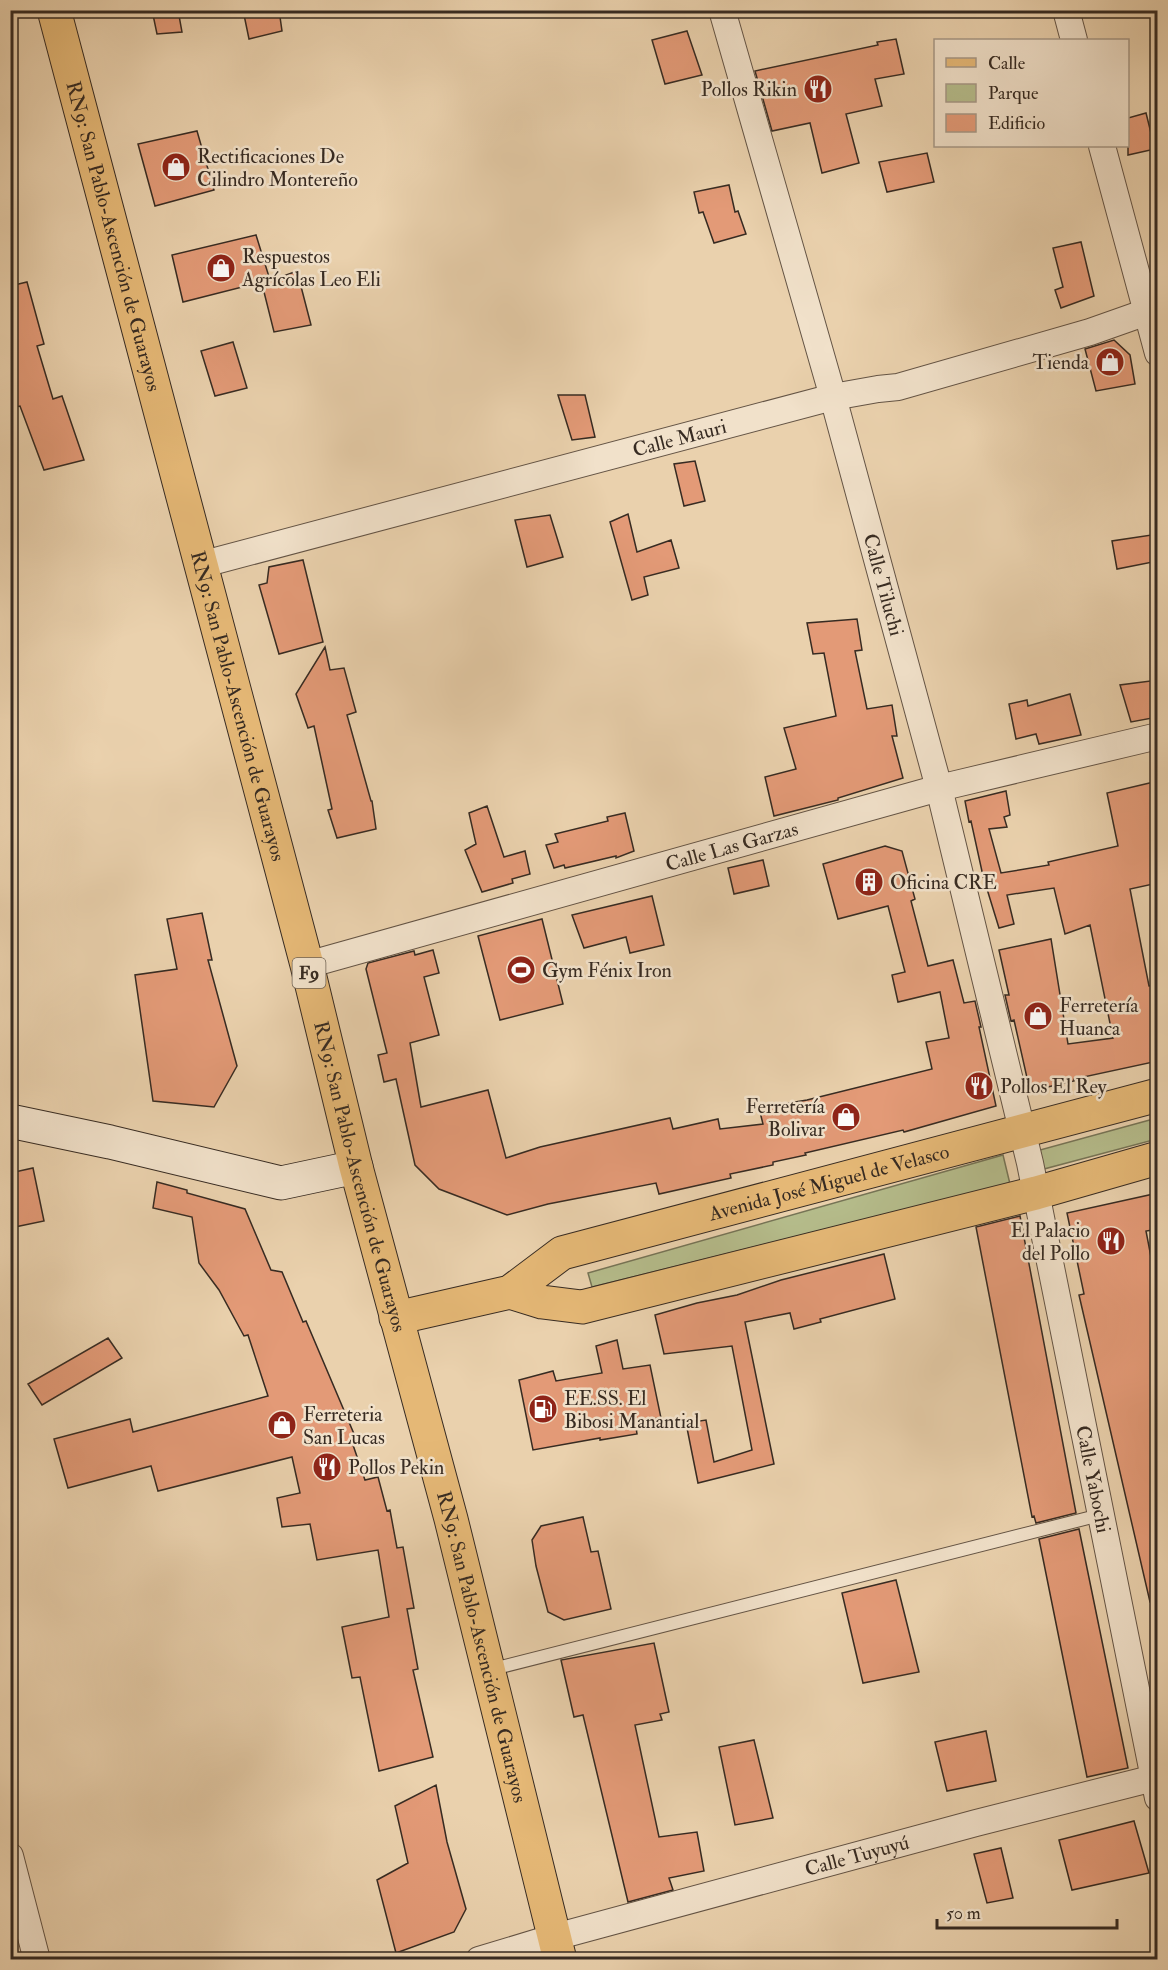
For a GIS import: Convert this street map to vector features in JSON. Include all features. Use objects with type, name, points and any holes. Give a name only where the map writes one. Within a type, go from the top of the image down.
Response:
[{"type":"main road","name":"RN9: San Pablo-Ascención de Guarayos","points":[[54,10],[307,964],[356,1167],[451,1519],[557,1948]]},
{"type":"main road","name":"Avenida José Miguel de Velasco","points":[[396,1318],[510,1292],[562,1253],[1158,1095]]},
{"type":"main road","points":[[10,1121],[110,1142],[281,1183],[356,1167]]},
{"type":"main road","points":[[510,1292],[542,1302],[582,1307],[1033,1178],[1158,1158]]},
{"type":"street","name":"Calle Tiluchi","points":[[722,10],[833,397],[939,788],[1033,1178]]},
{"type":"street","points":[[1066,10],[1074,39]]},
{"type":"street","points":[[1102,147],[1152,310],[1158,353]]},
{"type":"street","name":"Calle Mauri","points":[[200,565],[833,397],[898,387],[1090,332],[1152,310]]},
{"type":"street","name":"Calle Las Garzas","points":[[307,964],[939,788],[1158,736]]},
{"type":"street","name":"Calle Yabochi","points":[[1033,1178],[1156,1784]]},
{"type":"street","name":"Calle Tuyuyú","points":[[479,1959],[557,1948],[976,1823],[1156,1784]]},
{"type":"street","points":[[10,1856],[37,1959]]},
{"type":"lane","points":[[488,1670],[1100,1515]]},
{"type":"green space","points":[[1157,1118],[1157,1139],[1044,1169],[1040,1150]]},
{"type":"green space","points":[[1003,1155],[1010,1184],[592,1287],[588,1273]]},
{"type":"building","points":[[152,10],[178,10],[182,32],[157,34]]},
{"type":"building","points":[[243,10],[279,10],[282,31],[249,39]]},
{"type":"building","points":[[687,31],[702,75],[665,84],[652,40]]},
{"type":"building","name":"Pollos Rikin","points":[[896,39],[904,74],[875,79],[882,106],[846,114],[859,163],[822,173],[810,123],[772,131],[755,71],[878,45],[877,42]]},
{"type":"building","points":[[1146,113],[1155,149],[1128,155],[1129,118]]},
{"type":"building","name":"Rectificaciones De Cilindro Montereño","points":[[197,131],[214,190],[155,206],[138,144]]},
{"type":"building","points":[[927,153],[934,182],[887,192],[879,162]]},
{"type":"building","points":[[729,185],[735,212],[738,211],[746,234],[714,243],[703,212],[699,213],[694,192]]},
{"type":"building","name":"Respuestos Agrícolas Leo Eli","points":[[256,235],[270,280],[183,302],[172,255]]},
{"type":"building","points":[[1081,242],[1094,296],[1061,308],[1055,290],[1063,287],[1053,248]]},
{"type":"building","points":[[297,271],[311,325],[274,332],[262,284]]},
{"type":"building","points":[[27,282],[44,344],[37,346],[53,399],[62,396],[84,460],[44,470],[20,406],[10,408],[10,286]]},
{"type":"building","name":"Tienda","points":[[1114,340],[1130,355],[1135,384],[1096,391],[1085,349]]},
{"type":"building","points":[[233,342],[247,388],[215,396],[201,351]]},
{"type":"building","points":[[558,395],[585,395],[595,437],[572,440]]},
{"type":"building","points":[[695,461],[705,501],[684,506],[674,464]]},
{"type":"building","points":[[628,514],[637,552],[671,540],[679,568],[644,577],[648,595],[632,600],[610,522]]},
{"type":"building","points":[[550,515],[563,557],[527,567],[515,520]]},
{"type":"building","points":[[1158,534],[1158,561],[1117,569],[1112,541]]},
{"type":"building","points":[[303,560],[323,642],[279,654],[259,585],[267,583],[269,567]]},
{"type":"building","points":[[857,619],[862,650],[855,651],[867,709],[892,705],[897,736],[892,736],[903,778],[838,798],[838,800],[774,816],[765,777],[796,769],[784,728],[836,716],[824,653],[813,654],[807,623]]},
{"type":"building","points":[[325,647],[330,670],[344,668],[356,712],[347,715],[372,801],[376,829],[337,838],[328,810],[332,809],[314,726],[308,728],[296,694]]},
{"type":"building","points":[[1158,680],[1158,717],[1131,722],[1120,685]]},
{"type":"building","points":[[1070,694],[1081,735],[1039,744],[1036,734],[1016,739],[1009,704],[1027,700],[1028,706]]},
{"type":"building","points":[[1158,781],[1158,883],[1130,889],[1149,986],[1158,985],[1158,1061],[1030,1091],[1014,1020],[1011,1021],[1005,995],[1009,995],[999,950],[1051,939],[1068,1044],[1113,1038],[1090,925],[1065,934],[1054,888],[1007,895],[1014,924],[999,928],[983,876],[965,801],[1006,791],[1010,815],[1004,817],[1007,827],[989,829],[1001,873],[1049,865],[1048,862],[1118,846],[1107,793]]},
{"type":"building","points":[[487,806],[504,857],[525,851],[530,874],[512,879],[513,883],[482,892],[465,850],[476,844],[469,813]]},
{"type":"building","points":[[625,813],[634,851],[616,858],[616,856],[565,868],[564,865],[554,868],[546,845],[558,842],[555,834],[608,821],[607,817]]},
{"type":"building","points":[[885,846],[902,851],[915,899],[911,901],[928,966],[953,960],[964,1003],[975,1001],[996,1106],[904,1132],[903,1130],[805,1153],[806,1155],[773,1162],[773,1165],[730,1174],[731,1178],[659,1194],[656,1183],[548,1204],[507,1215],[439,1189],[415,1165],[396,1079],[384,1082],[378,1055],[387,1053],[366,969],[368,963],[414,951],[415,955],[433,950],[439,973],[424,977],[439,1035],[410,1043],[421,1107],[488,1090],[506,1158],[540,1147],[670,1118],[673,1129],[718,1119],[720,1129],[763,1124],[759,1108],[807,1100],[932,1069],[926,1042],[949,1038],[940,992],[898,1002],[892,975],[905,972],[888,906],[838,919],[823,864]]},
{"type":"building","points":[[763,860],[769,886],[734,894],[728,868]]},
{"type":"building","points":[[652,896],[664,945],[630,953],[626,937],[584,948],[572,915]]},
{"type":"building","points":[[202,913],[212,960],[208,960],[237,1066],[214,1107],[153,1101],[135,975],[177,969],[167,919]]},
{"type":"building","name":"Gym Fénix Iron","points":[[542,919],[563,1004],[500,1020],[478,936]]},
{"type":"building","points":[[33,1168],[44,1221],[10,1228],[10,1173]]},
{"type":"building","points":[[157,1182],[245,1209],[271,1270],[282,1272],[303,1322],[306,1321],[357,1441],[352,1442],[365,1480],[378,1477],[387,1511],[390,1510],[397,1548],[403,1547],[414,1608],[407,1609],[418,1669],[413,1670],[433,1757],[379,1771],[360,1677],[352,1678],[342,1627],[389,1617],[378,1550],[317,1560],[310,1524],[282,1527],[277,1498],[300,1493],[292,1457],[158,1491],[151,1466],[68,1488],[54,1439],[130,1419],[133,1432],[268,1396],[248,1335],[244,1336],[219,1290],[199,1263],[192,1217],[153,1208]]},
{"type":"building","points":[[1158,1193],[1158,1229],[1146,1231],[1155,1278],[1158,1277],[1158,1601],[1150,1602],[1079,1295],[1084,1294],[1067,1213]]},
{"type":"building","points":[[1020,1216],[1076,1513],[1036,1523],[1034,1516],[1032,1517],[976,1227]]},
{"type":"building","points":[[884,1254],[895,1299],[820,1319],[821,1322],[794,1329],[790,1313],[745,1322],[774,1464],[698,1483],[686,1423],[706,1420],[714,1462],[752,1450],[732,1346],[664,1354],[655,1315]]},
{"type":"building","points":[[108,1338],[122,1358],[42,1405],[28,1384]]},
{"type":"building","points":[[617,1340],[623,1369],[650,1365],[661,1418],[635,1421],[637,1434],[533,1450],[519,1380],[553,1371],[556,1381],[602,1373],[596,1346]]},
{"type":"building","points":[[583,1517],[591,1552],[598,1551],[611,1609],[564,1620],[548,1612],[532,1540],[541,1526]]},
{"type":"building","points":[[1079,1529],[1128,1768],[1087,1777],[1039,1539]]},
{"type":"building","points":[[896,1580],[919,1672],[863,1683],[842,1593]]},
{"type":"building","points":[[654,1643],[669,1712],[660,1714],[662,1720],[635,1725],[659,1837],[697,1832],[704,1871],[669,1878],[673,1890],[628,1902],[583,1715],[574,1717],[561,1660]]},
{"type":"building","points":[[986,1731],[996,1781],[947,1791],[935,1742]]},
{"type":"building","points":[[754,1740],[773,1818],[735,1825],[719,1747]]},
{"type":"building","points":[[436,1785],[447,1842],[466,1909],[454,1932],[396,1953],[377,1880],[408,1863],[395,1806]]},
{"type":"building","points":[[1134,1821],[1149,1873],[1072,1890],[1059,1840]]},
{"type":"building","points":[[1001,1848],[1013,1898],[987,1903],[974,1854]]},
{"type":"place","name":"Pollos Rikin","points":[[818,89]]},
{"type":"place","name":"Rectificaciones De Cilindro Montereño","points":[[176,167]]},
{"type":"place","name":"Respuestos Agrícolas Leo Eli","points":[[221,268]]},
{"type":"place","name":"Tienda","points":[[1110,362]]},
{"type":"place","name":"Oficina CRE","points":[[869,882]]},
{"type":"place","name":"Gym Fénix Iron","points":[[521,970]]},
{"type":"place","name":"Ferretería Huanca","points":[[1038,1016]]},
{"type":"place","name":"Pollos El Rey","points":[[979,1086]]},
{"type":"place","name":"Ferretería Bolivar","points":[[846,1117]]},
{"type":"place","name":"El Palacio del Pollo","points":[[1111,1241]]},
{"type":"place","name":"EE.SS. El Bibosi Manantial","points":[[543,1409]]},
{"type":"place","name":"Ferreteria San Lucas","points":[[282,1425]]},
{"type":"place","name":"Pollos Pekin","points":[[327,1467]]}]
